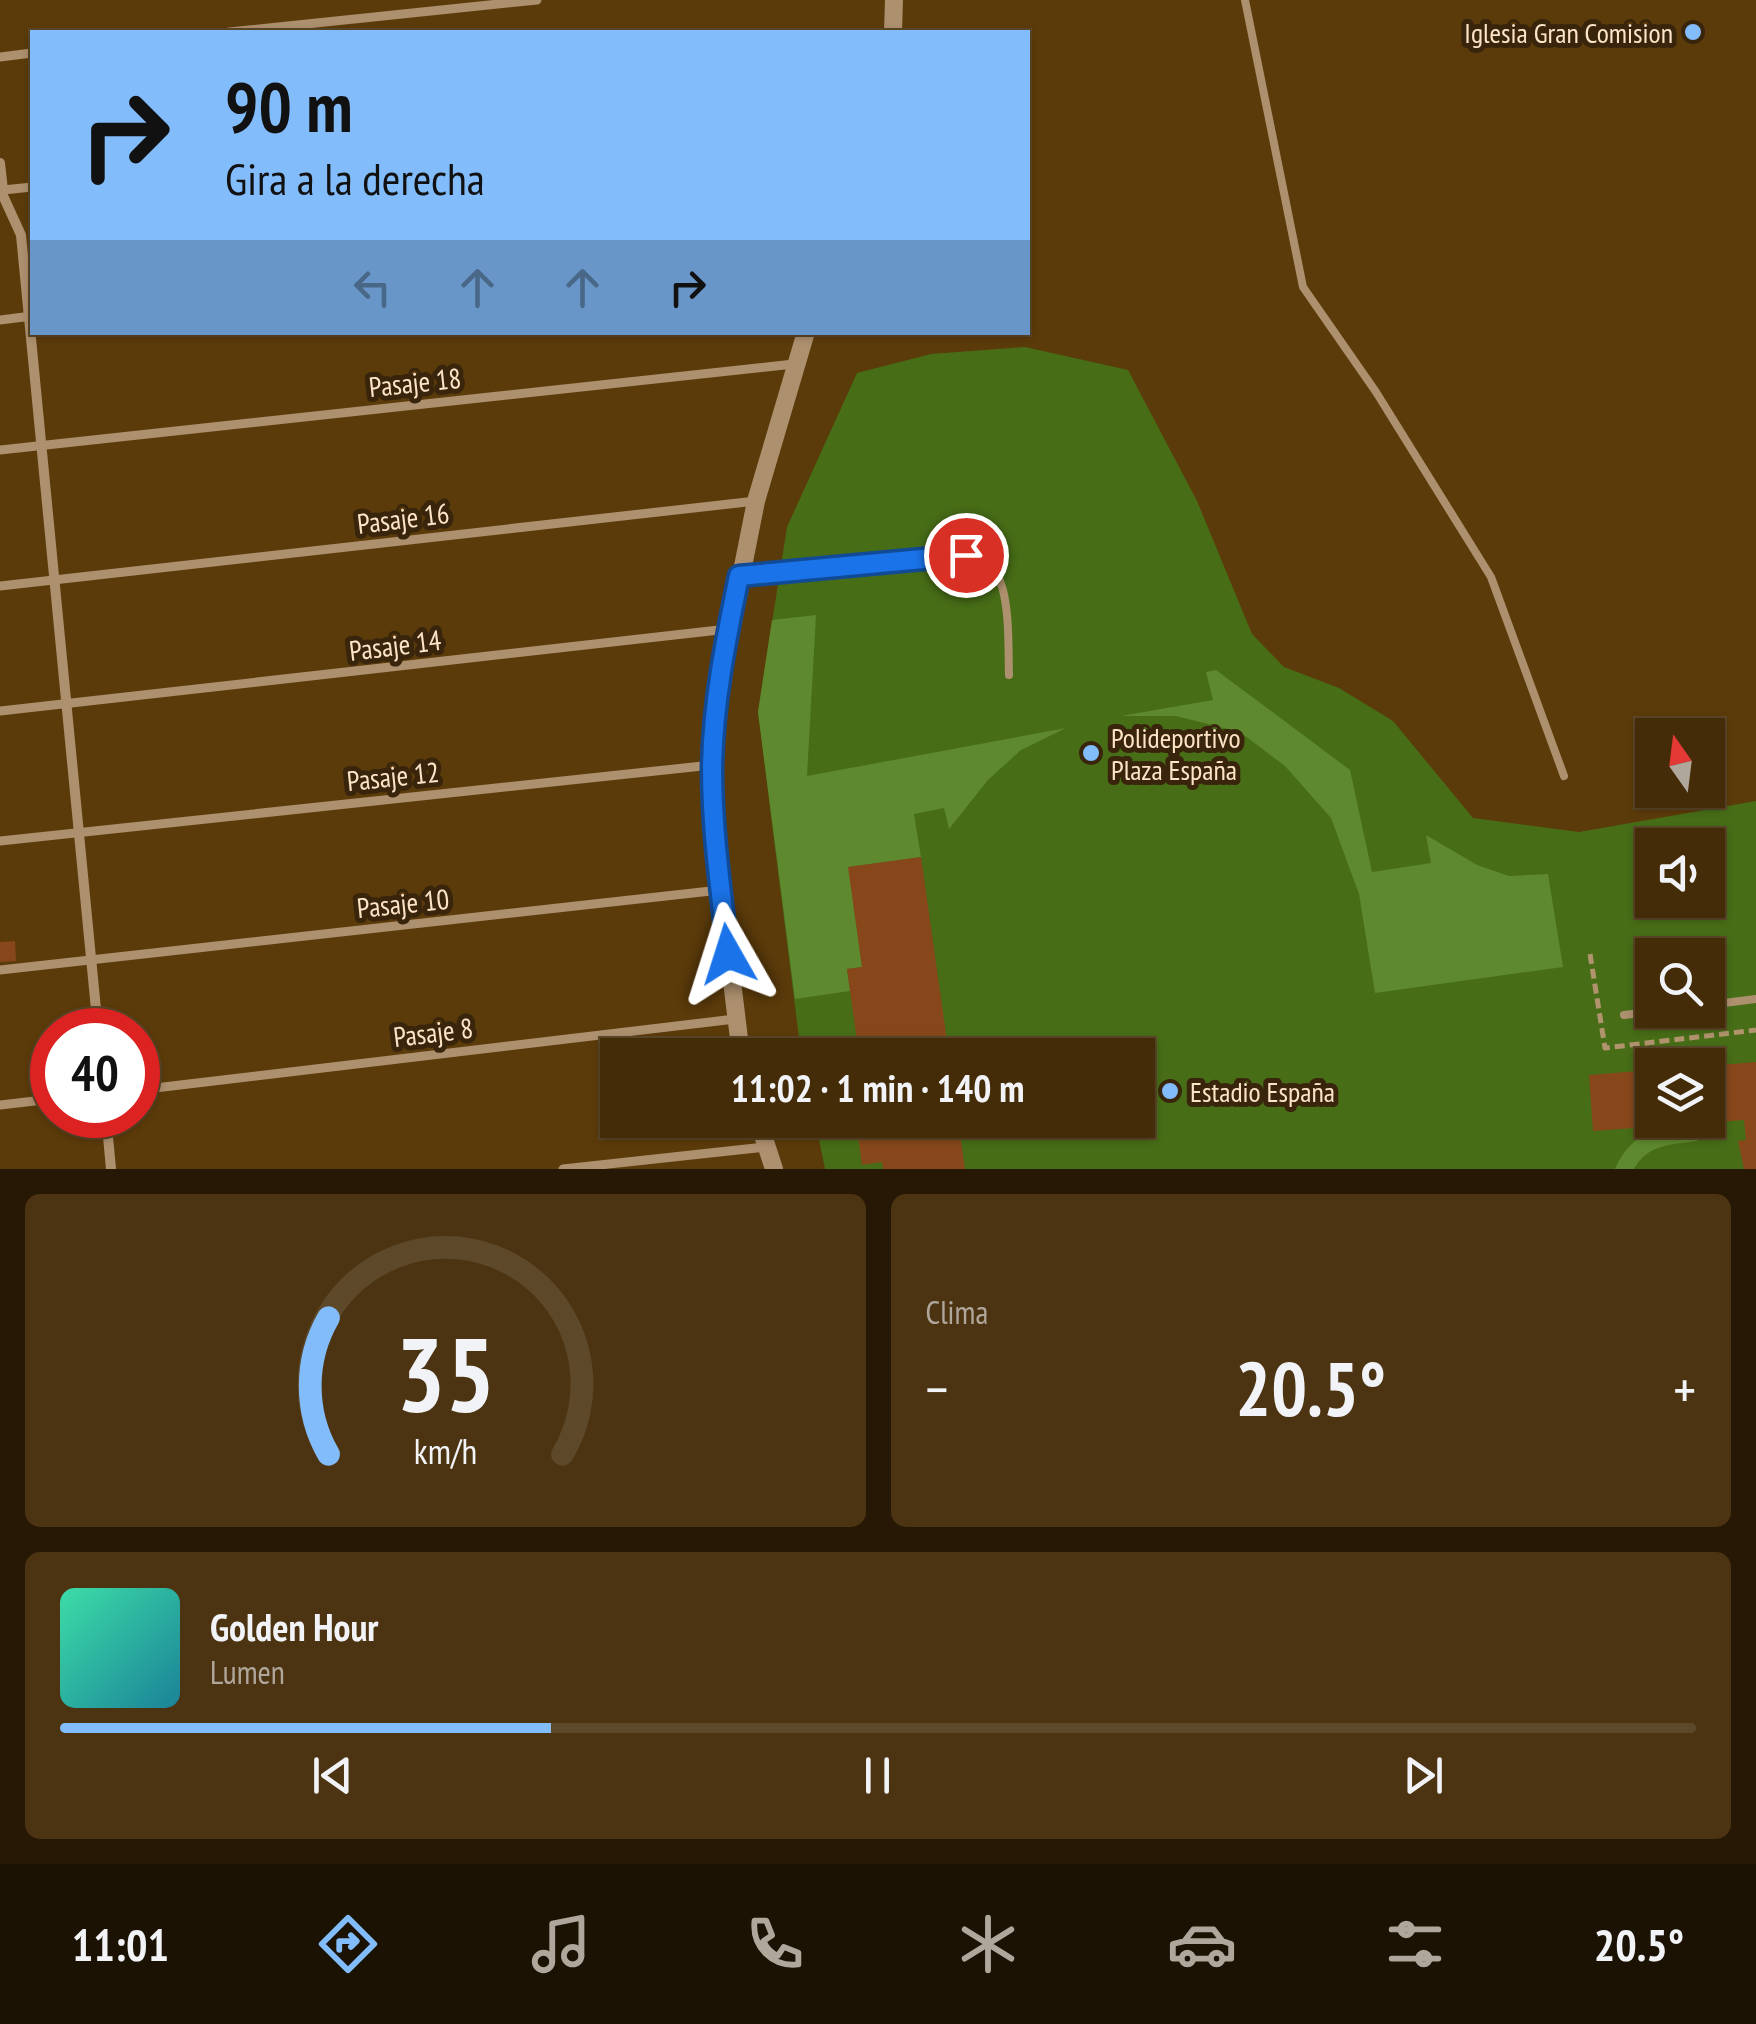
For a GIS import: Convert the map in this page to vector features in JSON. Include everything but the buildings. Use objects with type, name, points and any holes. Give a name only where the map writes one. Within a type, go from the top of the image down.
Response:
[{"type":"street","points":[[248,30],[536,0]]},
{"type":"street","points":[[893,30],[894,0]]},
{"type":"street","points":[[0,57],[30,53]]},
{"type":"street","points":[[0,163],[2,190],[22,235],[30,307]]},
{"type":"street","points":[[2,190],[30,187]]},
{"type":"street","points":[[0,320],[30,316]]},
{"type":"street","points":[[33,335],[96,1008]]},
{"type":"street","points":[[738,1038],[714,834],[712,765],[717,697],[756,501],[805,335]]},
{"type":"street","name":"Pasaje 18","points":[[0,450],[794,364]]},
{"type":"street","name":"Pasaje 16","points":[[0,586],[756,501]]},
{"type":"street","name":"Pasaje 14","points":[[0,710],[728,629]]},
{"type":"street","name":"Pasaje 12","points":[[0,841],[712,765]]},
{"type":"street","name":"Pasaje 10","points":[[0,970],[720,890]]},
{"type":"street","name":"Pasaje 8","points":[[160,1087],[735,1019]]},
{"type":"street","points":[[0,1105],[30,1102]]},
{"type":"street","points":[[108,1138],[111,1169]]},
{"type":"street","points":[[762,1138],[774,1169]]},
{"type":"street","points":[[563,1169],[765,1148]]},
{"type":"lane","points":[[1245,0],[1303,287],[1376,392],[1491,577],[1564,776]]},
{"type":"lane","points":[[739,576],[966,555],[984,561],[996,572],[1005,599],[1009,675]]},
{"type":"lane","points":[[1725,1003],[1756,999]]},
{"type":"lane","points":[[1624,1015],[1635,1014]]},
{"type":"green space","name":"Polideportivo Plaza España","points":[[1025,347],[1128,370],[1197,501],[1252,634],[1284,667],[1339,688],[1393,721],[1473,818],[1579,832],[1756,801],[1756,1169],[825,1169],[819,1138],[1155,1138],[1155,1038],[799,1038],[758,712],[787,527],[857,373],[931,354]]},
{"type":"green space","points":[[816,615],[807,776],[1066,728],[1021,750],[988,780],[949,829],[944,808],[914,814],[921,857],[849,867],[862,967],[847,969],[850,991],[795,999],[758,712],[772,620]]},
{"type":"green space","points":[[1216,670],[1350,770],[1372,872],[1431,863],[1426,835],[1477,865],[1509,876],[1548,874],[1563,967],[1375,993],[1359,894],[1331,818],[1285,766],[1240,732],[1176,716],[1121,716],[1213,700],[1206,672]]},
{"type":"green space","points":[[1639,1138],[1698,1138],[1653,1150],[1634,1169],[1615,1169]]},
{"type":"place","name":"Iglesia Gran Comision","points":[[1693,32]]},
{"type":"place","name":"Polideportivo Plaza España","points":[[1091,753]]},
{"type":"place","name":"Estadio España","points":[[1170,1091]]},
{"type":"route","points":[[728,954],[714,834],[712,765],[717,697],[739,576],[966,555]]}]
